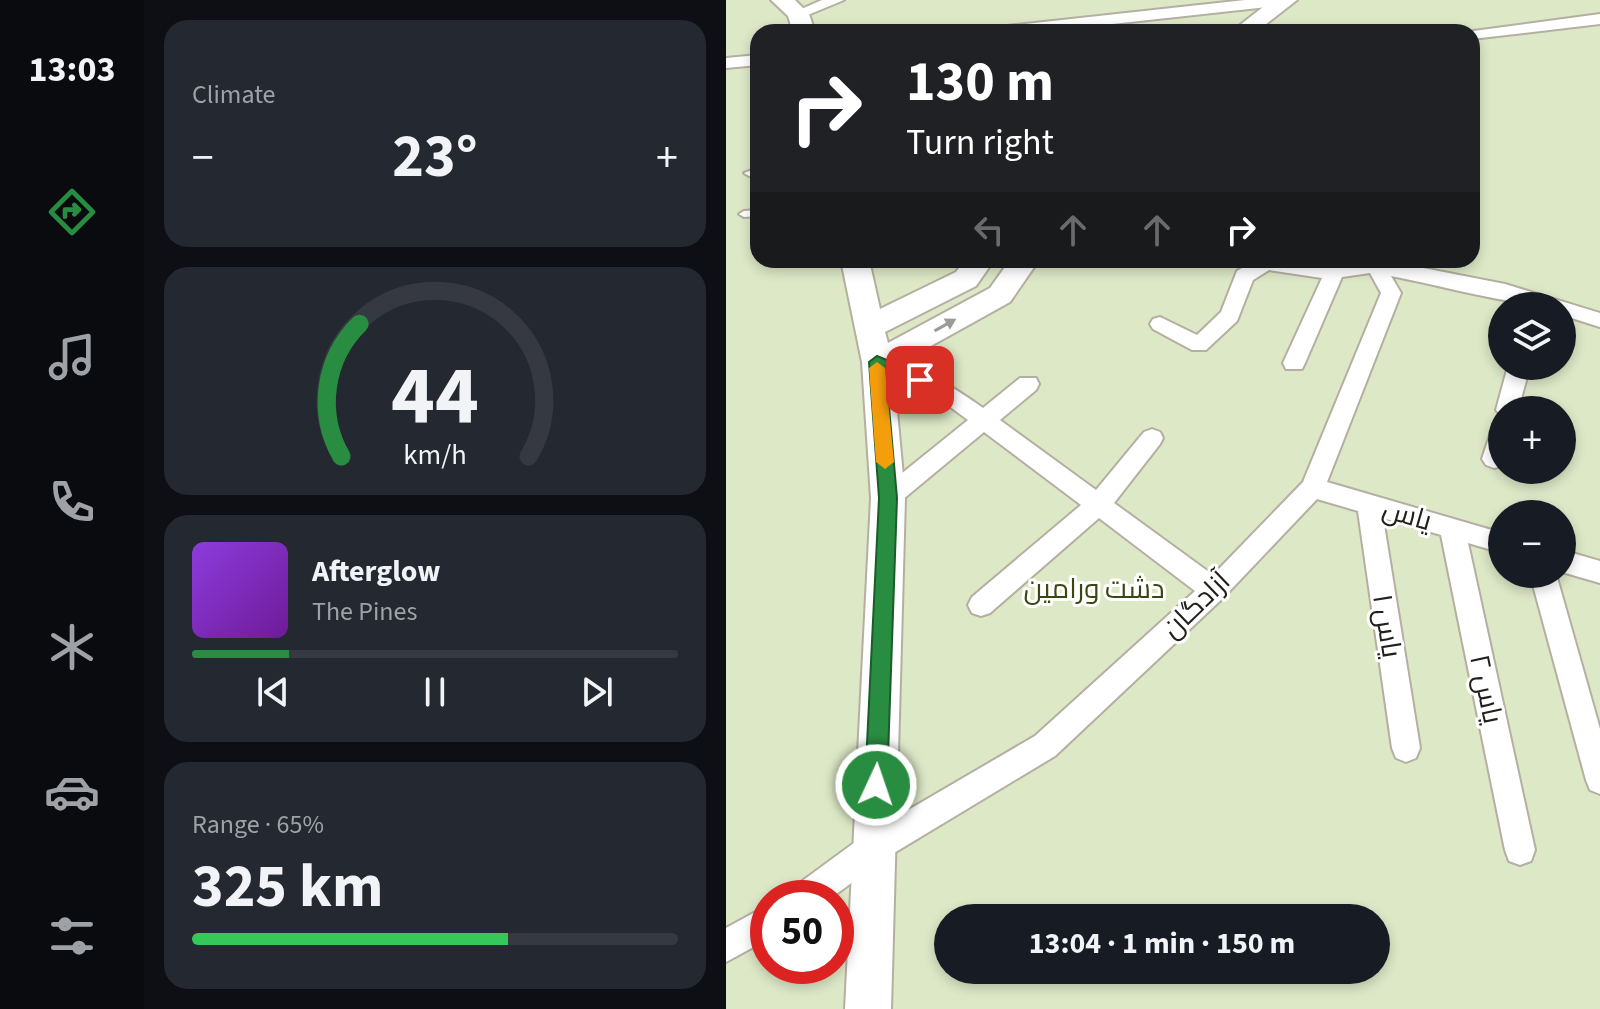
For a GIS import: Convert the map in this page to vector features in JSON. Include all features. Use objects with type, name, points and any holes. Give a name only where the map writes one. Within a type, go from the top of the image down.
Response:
[{"type":"main road","points":[[1253,24],[1286,0]]},
{"type":"main road","points":[[857,268],[873,345],[888,498],[868,1009]]},
{"type":"main road","points":[[873,345],[966,279],[974,268]]},
{"type":"main road","points":[[873,345],[1000,295],[1019,268]]},
{"type":"street","points":[[795,15],[836,0]]},
{"type":"street","points":[[1062,24],[1286,0]]},
{"type":"street","points":[[1103,19],[1112,24]]},
{"type":"street","points":[[1480,33],[1600,20]]},
{"type":"street","points":[[726,63],[750,61]]},
{"type":"street","points":[[1160,324],[1199,345],[1230,316],[1244,276],[1258,268]]},
{"type":"street","points":[[1304,268],[1334,272],[1352,268]]},
{"type":"street","name":"آزادگان","points":[[829,880],[873,848],[1045,746],[1214,590],[1313,488],[1391,293],[1377,268]]},
{"type":"street","points":[[1397,268],[1508,292]]},
{"type":"street","points":[[1294,363],[1334,272]]},
{"type":"street","points":[[1576,312],[1600,320]]},
{"type":"street","points":[[873,345],[942,389],[1214,590]]},
{"type":"street","points":[[888,498],[1028,384]]},
{"type":"street","points":[[981,605],[1098,505],[1152,438]]},
{"type":"street","name":"یاس","points":[[1313,488],[1488,539]]},
{"type":"street","name":"یاس ۱","points":[[1369,504],[1406,748]]},
{"type":"street","name":"یاس ۲","points":[[1452,528],[1520,850]]},
{"type":"street","points":[[1576,565],[1600,572]]},
{"type":"street","points":[[1547,588],[1600,780]]},
{"type":"street","points":[[726,946],[750,932]]},
{"type":"lane","points":[[744,214],[750,214]]},
{"type":"green space","name":"دشت ورامین","points":[[726,0],[1600,0],[1600,1009],[726,1009]]},
{"type":"slow traffic","points":[[877,368],[885,462]]},
{"type":"route","points":[[876,785],[888,498],[877,362],[920,380]]}]
